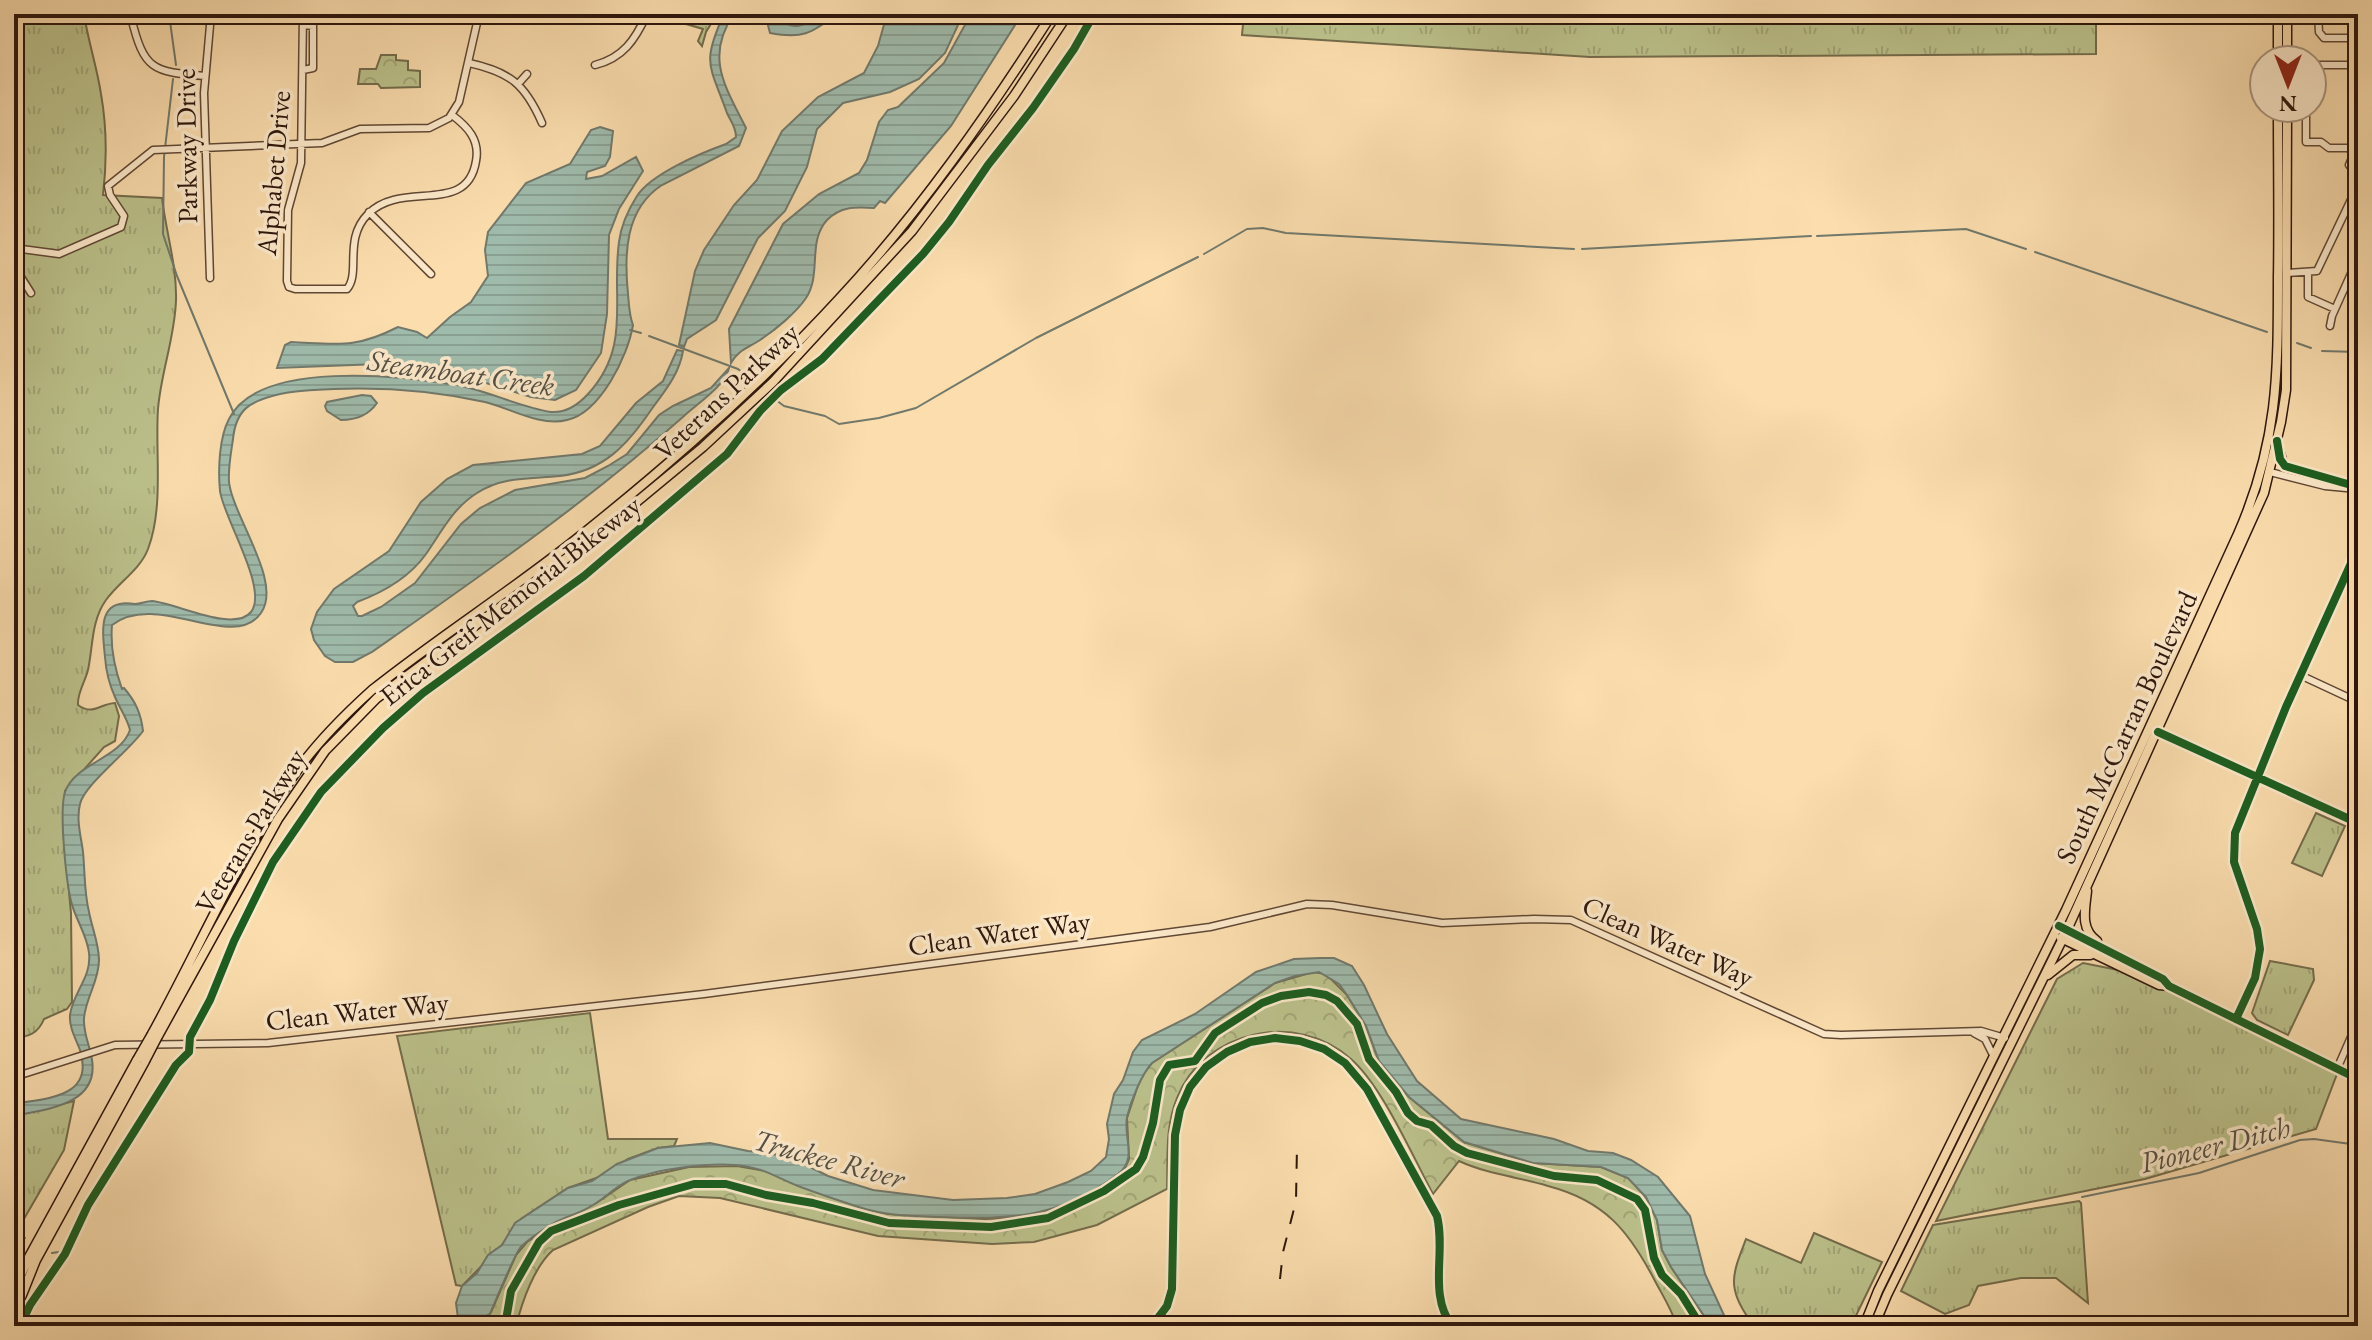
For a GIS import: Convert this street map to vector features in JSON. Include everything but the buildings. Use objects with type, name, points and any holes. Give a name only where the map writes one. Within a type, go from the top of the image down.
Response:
[{"type":"main road","name":"Veterans Parkway","points":[[769,379],[936,182],[1004,90],[1052,14]]},
{"type":"main road","name":"Veterans Parkway","points":[[14,1290],[29,1257],[278,819],[325,751],[377,698],[587,543],[769,379],[912,231],[1014,96],[1068,14]]},
{"type":"main road","points":[[2278,14],[2278,44]]},
{"type":"main road","points":[[2286,44],[2287,14]]},
{"type":"main road","name":"South McCarran Boulevard","points":[[2273,441],[2278,369],[2278,124]]},
{"type":"main road","name":"South McCarran Boulevard","points":[[1864,1326],[2042,982],[2161,702],[2247,513],[2273,441],[2287,372],[2287,124]]},
{"type":"main road","points":[[2270,472],[2273,441]]},
{"type":"main road","name":"South McCarran Boulevard","points":[[1874,1326],[1897,1264],[2005,1038],[2089,883],[2248,533],[2270,472]]},
{"type":"main road","points":[[2158,732],[2161,702]]},
{"type":"main road","points":[[2089,883],[2084,919],[2086,931],[2120,957]]},
{"type":"main road","points":[[2061,932],[2120,957],[2163,979],[2169,986]]},
{"type":"main road","points":[[2061,932],[2110,961],[2159,985],[2169,986],[2358,1079]]},
{"type":"main road","points":[[2042,982],[2077,953],[2110,961]]},
{"type":"main road","name":"Veterans Parkway","points":[[14,1315],[36,1260],[141,1060]]},
{"type":"street","name":"Parkway Drive","points":[[210,278],[205,76],[211,14]]},
{"type":"street","name":"Alphabet Drive","points":[[303,14],[302,144],[300,170],[288,210],[288,288],[344,290],[349,287],[352,281],[353,241],[360,223],[369,212]]},
{"type":"street","points":[[14,248],[59,254],[123,226],[124,216],[110,195],[108,186],[153,150],[302,144],[329,141],[360,129],[429,128],[442,123],[452,115],[459,102],[479,14]]},
{"type":"street","points":[[595,65],[624,51],[635,38],[647,14]]},
{"type":"street","points":[[2318,14],[2321,35],[2328,39],[2358,38]]},
{"type":"street","points":[[131,17],[139,48],[152,65],[172,73],[205,76]]},
{"type":"street","points":[[469,63],[501,72],[518,84],[542,123]]},
{"type":"street","points":[[2328,65],[2358,65]]},
{"type":"street","points":[[518,84],[527,74]]},
{"type":"street","points":[[431,274],[369,212],[391,199],[444,195],[466,182],[476,164],[476,142],[469,130],[452,115]]},
{"type":"street","points":[[2358,116],[2358,144],[2349,165],[2358,175]]},
{"type":"street","points":[[2306,124],[2306,142],[2321,142],[2329,148],[2355,151]]},
{"type":"street","points":[[2287,273],[2317,271],[2358,185]]},
{"type":"street","points":[[2330,326],[2358,258]]},
{"type":"street","points":[[14,266],[31,293]]},
{"type":"street","points":[[2308,273],[2308,297],[2335,309]]},
{"type":"street","points":[[2273,441],[2285,466],[2358,488]]},
{"type":"street","points":[[2270,472],[2325,486],[2358,488]]},
{"type":"street","points":[[2236,1019],[2255,978],[2260,949],[2257,929],[2234,862],[2233,841],[2237,824],[2358,548]]},
{"type":"street","points":[[2300,675],[2358,702]]},
{"type":"street","points":[[2158,732],[2358,823]]},
{"type":"street","name":"Clean Water Way","points":[[14,1077],[91,1050],[123,1044],[268,1043],[704,994],[1189,930],[1233,923],[1289,906],[1316,904],[1436,923],[1571,920],[1824,1034],[1987,1032],[2005,1038]]},
{"type":"street","points":[[2337,1069],[2358,1021]]},
{"type":"street","points":[[1970,1033],[1985,1039],[1995,1059]]},
{"type":"street","points":[[1152,1326],[1162,1316],[1172,1289],[1175,1135],[1186,1095],[1206,1067],[1227,1052],[1258,1040],[1283,1039],[1308,1043],[1331,1053],[1351,1069],[1367,1089],[1437,1216],[1440,1301],[1452,1326]]},
{"type":"street","points":[[1162,1316],[1179,1326]]},
{"type":"green space","points":[[14,14],[84,14],[104,119],[106,157],[103,195],[162,198],[176,300],[158,409],[157,498],[153,533],[140,563],[101,608],[78,701],[78,705],[88,709],[115,703],[119,716],[115,741],[104,747],[65,791],[63,829],[71,913],[72,1002],[67,1009],[44,1019],[32,1034],[14,1039]]},
{"type":"green space","points":[[689,14],[717,14],[702,46],[698,41],[703,29],[686,24]]},
{"type":"green space","points":[[777,14],[824,14],[805,24],[793,26]]},
{"type":"green space","points":[[1244,14],[2096,14],[2096,54],[1590,57],[1242,35]]},
{"type":"green space","points":[[381,55],[396,55],[396,60],[408,61],[408,70],[420,71],[420,87],[381,88],[378,84],[358,84],[360,69],[376,69]]},
{"type":"green space","points":[[2316,813],[2345,826],[2322,876],[2292,863]]},
{"type":"green space","points":[[2270,961],[2313,969],[2314,980],[2288,1035],[2257,1020],[2252,1013]]},
{"type":"green space","points":[[2083,963],[2128,972],[2337,1074],[2316,1129],[2145,1179],[1936,1221],[2057,979]]},
{"type":"green space","points":[[1313,972],[1326,974],[1347,995],[1366,1026],[1379,1061],[1409,1097],[1464,1142],[1533,1163],[1601,1167],[1628,1178],[1646,1197],[1657,1220],[1662,1250],[1711,1326],[1677,1326],[1645,1263],[1625,1233],[1600,1209],[1585,1200],[1568,1192],[1459,1161],[1433,1194],[1396,1122],[1363,1071],[1329,1044],[1305,1035],[1279,1032],[1254,1035],[1230,1043],[1208,1056],[1190,1075],[1177,1098],[1171,1120],[1167,1189],[1097,1225],[1034,1242],[992,1244],[878,1236],[720,1198],[679,1196],[553,1250],[535,1275],[516,1326],[479,1326],[491,1312],[516,1255],[527,1242],[556,1223],[595,1204],[630,1180],[689,1167],[737,1166],[771,1172],[794,1184],[888,1214],[985,1219],[1022,1217],[1042,1212],[1089,1192],[1125,1168],[1129,1159],[1127,1118],[1141,1076],[1152,1063],[1275,983]]},
{"type":"green space","points":[[590,1013],[608,1139],[677,1139],[674,1146],[658,1148],[628,1159],[602,1176],[568,1188],[521,1219],[502,1245],[462,1286],[456,1285],[397,1036]]},
{"type":"green space","points":[[74,1101],[64,1150],[14,1236],[14,1116]]},
{"type":"green space","points":[[2079,1201],[2088,1303],[2056,1278],[2021,1278],[1978,1286],[1969,1305],[1945,1314],[1901,1291],[1933,1225]]},
{"type":"green space","points":[[1814,1233],[1882,1262],[1851,1326],[1761,1326],[1753,1318],[1749,1319],[1737,1298],[1734,1280],[1746,1239],[1801,1263]]},
{"type":"water","points":[[724,14],[734,14],[720,44],[721,72],[746,128],[739,146],[662,185],[650,195],[634,219],[627,248],[629,310],[633,325],[619,367],[591,407],[567,420],[546,421],[485,402],[447,395],[353,389],[280,394],[253,403],[241,413],[235,429],[229,482],[262,567],[266,600],[261,613],[248,624],[232,627],[150,614],[130,616],[112,625],[112,650],[117,673],[122,689],[137,708],[143,731],[90,787],[83,796],[79,810],[86,897],[99,960],[84,1018],[92,1075],[79,1096],[68,1102],[14,1116],[14,1104],[65,1093],[81,1078],[83,1066],[70,1015],[88,970],[89,953],[69,891],[63,801],[70,782],[117,748],[130,730],[113,692],[105,662],[103,626],[108,610],[123,603],[152,601],[232,619],[243,618],[251,612],[255,601],[250,570],[220,491],[220,454],[229,419],[245,400],[269,387],[334,376],[403,378],[457,385],[551,412],[567,410],[580,402],[602,376],[615,340],[619,242],[623,224],[634,201],[644,188],[665,172],[736,137],[710,64],[712,44]]},
{"type":"water","points":[[765,14],[777,14],[784,22],[798,26],[837,14],[813,30],[790,35],[770,33]]},
{"type":"water","points":[[887,14],[960,14],[945,53],[919,79],[890,92],[843,103],[817,129],[807,167],[785,211],[758,238],[716,320],[687,339],[684,347],[679,345],[695,271],[704,250],[734,205],[757,180],[782,131],[818,97],[864,73],[878,46]]},
{"type":"water","points":[[971,14],[1022,14],[951,126],[885,203],[880,201],[874,208],[843,210],[827,220],[818,238],[811,289],[806,298],[785,321],[740,352],[731,363],[729,329],[783,224],[819,194],[859,173],[867,160],[879,122],[888,110],[898,107],[944,63]]},
{"type":"water","name":"Steamboat Creek","points":[[600,127],[613,131],[610,157],[605,166],[587,172],[586,179],[602,176],[636,157],[643,171],[619,209],[609,235],[607,314],[601,353],[576,390],[555,400],[531,397],[454,373],[379,364],[277,368],[285,345],[291,342],[358,342],[398,327],[427,338],[471,302],[488,276],[485,250],[488,232],[526,183],[570,164],[591,130]]},
{"type":"water","points":[[677,350],[683,351],[670,383],[624,445],[602,462],[576,473],[507,481],[477,493],[455,513],[412,570],[386,589],[353,606],[358,616],[381,607],[415,583],[461,524],[480,508],[515,490],[585,478],[608,466],[627,454],[659,415],[711,388],[729,368],[710,394],[647,448],[452,596],[353,662],[335,662],[325,656],[314,640],[311,629],[317,612],[334,589],[389,551],[421,502],[447,479],[473,465],[582,454],[600,446],[636,403],[663,381]]},
{"type":"water","points":[[371,396],[377,403],[357,418],[341,420],[327,411],[325,406],[327,402]]},
{"type":"water","points":[[1334,958],[1352,966],[1387,1034],[1417,1081],[1461,1119],[1554,1139],[1588,1151],[1613,1153],[1658,1177],[1690,1216],[1705,1274],[1729,1326],[1711,1326],[1662,1250],[1657,1220],[1646,1197],[1628,1178],[1601,1167],[1533,1163],[1464,1142],[1409,1097],[1379,1061],[1366,1026],[1347,995],[1339,984],[1319,972],[1275,983],[1152,1063],[1137,1088],[1127,1117],[1129,1155],[1124,1168],[1075,1200],[1054,1208],[1012,1216],[966,1218],[901,1215],[862,1208],[745,1166],[710,1165],[666,1170],[628,1181],[588,1208],[554,1223],[532,1238],[517,1253],[490,1314],[479,1326],[459,1326],[456,1303],[462,1286],[477,1273],[488,1255],[502,1245],[515,1223],[568,1188],[592,1181],[617,1164],[658,1148],[710,1143],[770,1153],[792,1158],[828,1176],[873,1190],[953,1200],[1035,1194],[1068,1182],[1091,1171],[1106,1157],[1109,1139],[1107,1124],[1114,1094],[1123,1080],[1133,1052],[1142,1040],[1195,1014],[1256,972],[1294,959]]},
{"type":"waterway","points":[[169,14],[176,65]]},
{"type":"waterway","points":[[173,79],[164,157],[163,234],[234,414]]},
{"type":"waterway","points":[[1204,254],[1247,229],[1263,228],[1286,233],[1574,249]]},
{"type":"waterway","points":[[1817,236],[1966,229],[2026,249]]},
{"type":"waterway","points":[[1582,249],[1811,236]]},
{"type":"waterway","points":[[2035,252],[2267,332]]},
{"type":"waterway","points":[[768,394],[784,406],[825,416],[839,424],[916,408],[1036,338],[1198,257]]},
{"type":"waterway","points":[[630,330],[641,333]]},
{"type":"waterway","points":[[649,336],[738,369],[754,382]]},
{"type":"waterway","points":[[2297,343],[2311,348]]},
{"type":"waterway","points":[[2322,351],[2358,352]]},
{"type":"waterway","name":"Pioneer Ditch","points":[[2082,1197],[2199,1173],[2300,1140],[2358,1145]]},
{"type":"waterway","points":[[16,1232],[25,1238]]},
{"type":"waterway","points":[[52,1253],[59,1252]]},
{"type":"railway","points":[[1280,1279],[1283,1252],[1296,1201],[1297,1145]]},
{"type":"railway","points":[[1280,1315],[1280,1326]]},
{"type":"cycle path","name":"Erica Greif Memorial Bikeway","points":[[20,1326],[30,1305],[65,1254],[88,1205],[176,1065],[189,1052],[190,1037],[273,862],[321,792],[383,728],[423,693],[584,576],[727,454],[760,411],[781,390],[822,359],[923,254],[949,222],[988,165],[1033,108],[1094,14]]},
{"type":"cycle path","points":[[2277,441],[2280,459],[2285,466],[2358,487]]},
{"type":"cycle path","points":[[2236,1019],[2255,978],[2260,949],[2257,929],[2234,862],[2235,833],[2286,707],[2358,548]]},
{"type":"cycle path","points":[[2158,732],[2358,823]]},
{"type":"cycle path","points":[[2059,926],[2163,979],[2169,986],[2358,1079]]},
{"type":"cycle path","points":[[505,1326],[511,1291],[539,1242],[551,1231],[619,1205],[694,1184],[726,1184],[889,1223],[991,1227],[1048,1218],[1104,1191],[1136,1169],[1143,1157],[1153,1123],[1160,1080],[1169,1065],[1195,1061],[1215,1033],[1262,1003],[1281,996],[1309,992],[1337,1001],[1357,1024],[1369,1059],[1396,1092],[1408,1113],[1417,1121],[1431,1125],[1454,1146],[1467,1153],[1554,1176],[1597,1180],[1637,1199],[1645,1210],[1654,1258],[1662,1275],[1681,1294],[1701,1326]]},
{"type":"cycle path","points":[[1152,1326],[1167,1306],[1172,1289],[1175,1135],[1180,1110],[1190,1087],[1206,1067],[1227,1052],[1250,1042],[1275,1038],[1300,1041],[1324,1049],[1345,1063],[1367,1089],[1437,1216],[1439,1287],[1445,1314],[1452,1326]]},
{"type":"water label","name":"Truckee River","points":[[829,1159]]}]
